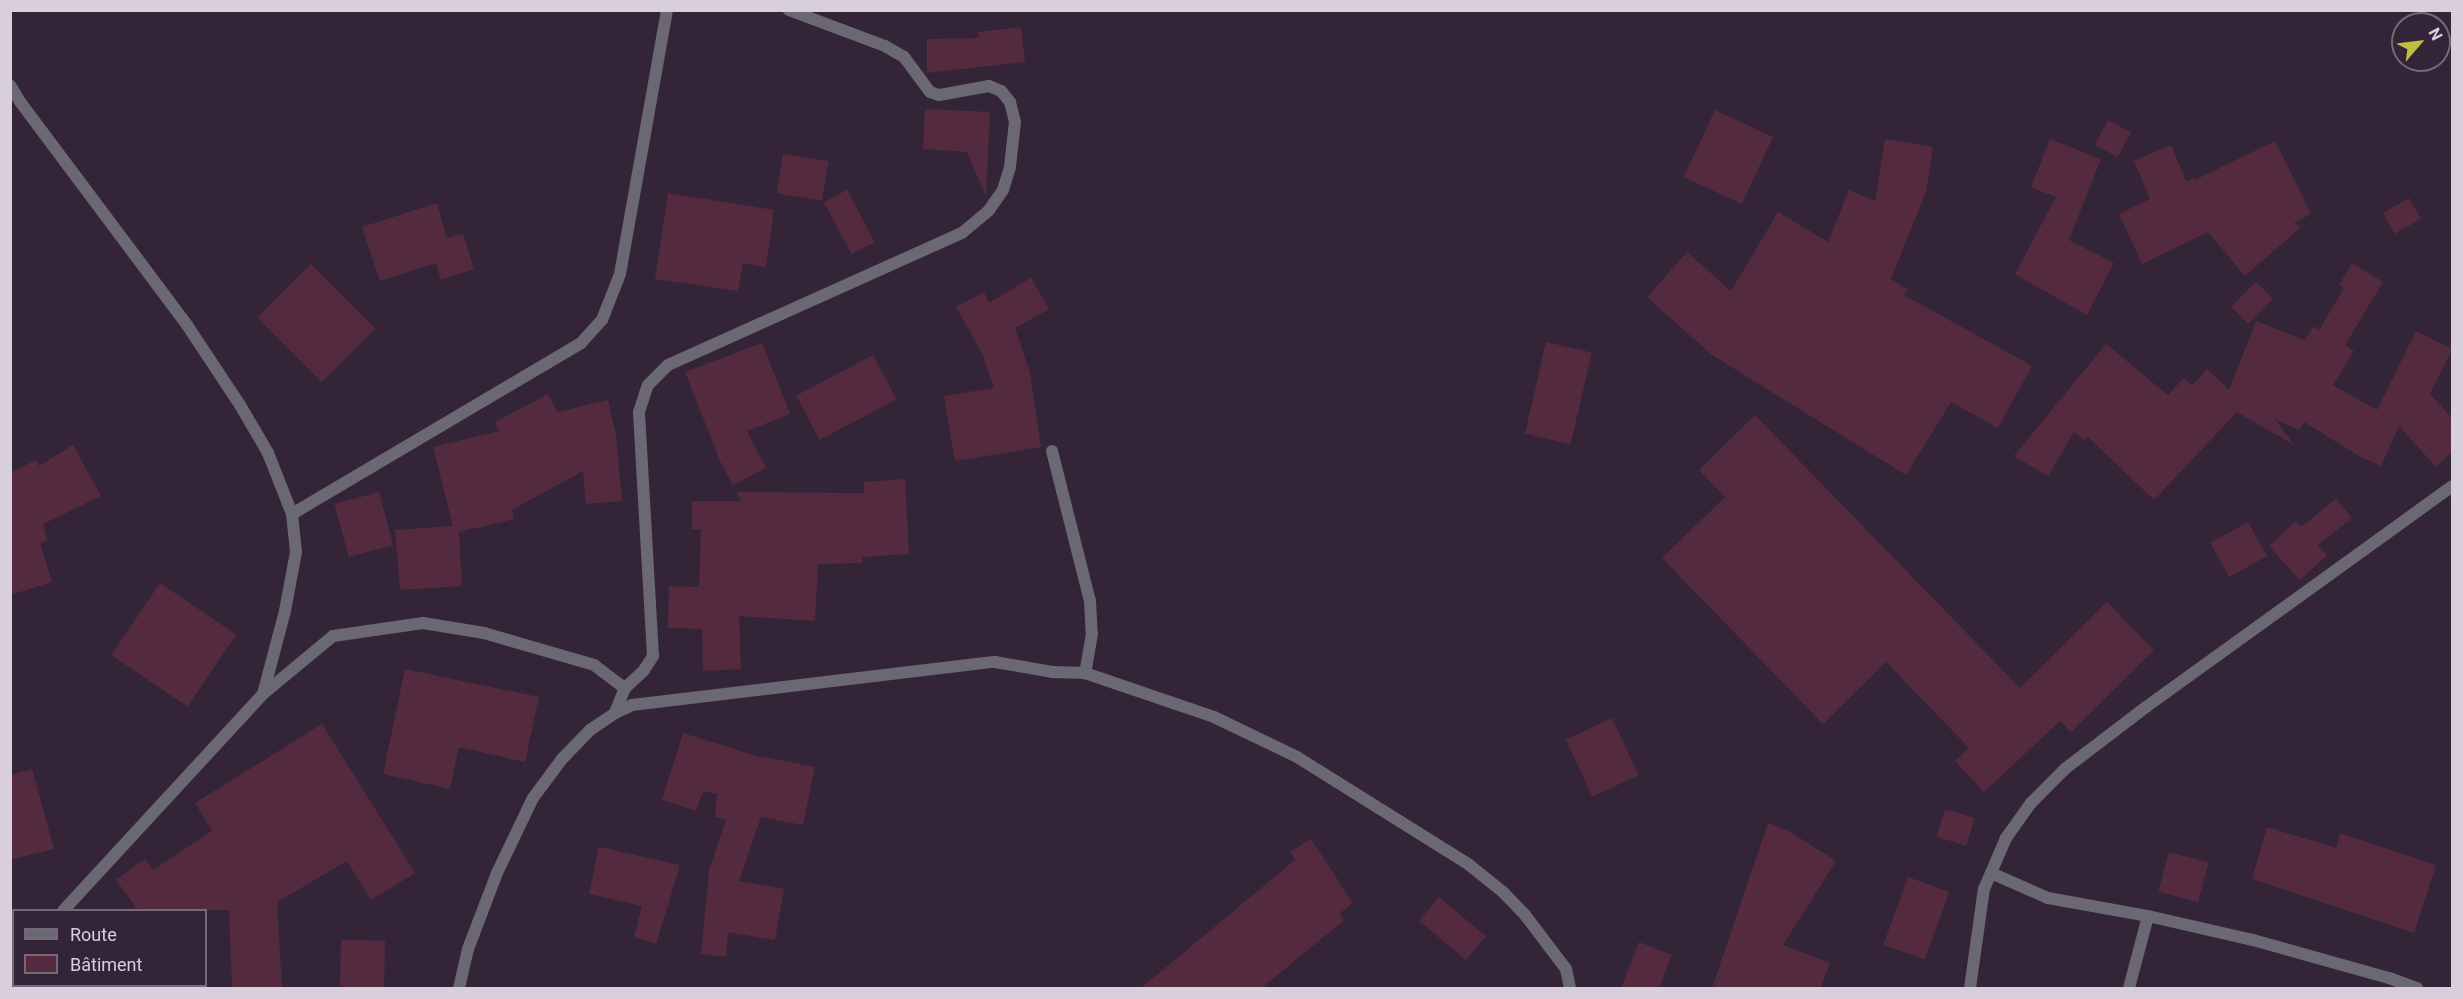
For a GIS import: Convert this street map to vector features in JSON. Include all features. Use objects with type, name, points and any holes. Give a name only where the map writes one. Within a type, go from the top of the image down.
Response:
[{"type":"street","points":[[292,514],[580,343],[602,320],[620,274],[667,10]]},
{"type":"street","points":[[615,713],[624,688],[644,670],[653,656],[639,412],[648,385],[668,364],[962,233],[989,210],[1003,190],[1010,166],[1015,122],[1010,102],[1001,91],[989,86],[939,95],[930,92],[904,57],[885,46],[789,10]]},
{"type":"street","points":[[10,85],[28,113],[187,325],[240,405],[268,453],[292,514],[296,552],[285,611],[263,694]]},
{"type":"street","points":[[1052,451],[1090,602],[1092,634],[1085,673]]},
{"type":"street","points":[[1970,988],[1984,889],[2006,838],[2031,803],[2066,768],[2452,486]]},
{"type":"street","points":[[65,909],[263,694],[333,636],[423,623],[484,633],[594,665],[624,688]]},
{"type":"street","points":[[459,988],[468,949],[493,883],[533,798],[562,759],[583,737],[615,713],[632,705],[995,662],[1053,672],[1085,673],[1214,717],[1297,758],[1468,864],[1503,892],[1525,915],[1566,969],[1570,988]]},
{"type":"street","points":[[1991,873],[2048,898],[2148,916],[2253,940],[2417,988]]},
{"type":"street","points":[[2129,988],[2148,916]]},
{"type":"building","points":[[1021,27],[1025,62],[927,73],[927,39],[979,38],[978,32]]},
{"type":"building","points":[[925,109],[990,112],[986,196],[967,152],[923,149]]},
{"type":"building","points":[[1715,110],[1773,137],[1742,204],[1684,177]]},
{"type":"building","points":[[2108,120],[2131,132],[2118,157],[2095,145]]},
{"type":"building","points":[[1885,139],[1933,147],[1926,192],[1891,279],[1908,290],[1904,295],[2032,366],[1998,428],[1951,402],[1906,475],[1712,355],[1647,297],[1687,252],[1731,291],[1778,212],[1828,242],[1849,190],[1875,201]]},
{"type":"building","points":[[2050,139],[2101,159],[2069,240],[2114,263],[2087,315],[2015,274],[2056,197],[2031,187]]},
{"type":"building","points":[[2275,141],[2311,214],[2294,223],[2301,227],[2245,276],[2208,232],[2142,264],[2119,214],[2150,199],[2134,161],[2171,145],[2186,181],[2194,178],[2195,180]]},
{"type":"building","points":[[783,154],[828,161],[822,201],[777,194]]},
{"type":"building","points":[[847,190],[875,242],[852,254],[824,202]]},
{"type":"building","points":[[668,193],[774,210],[766,267],[743,263],[738,291],[655,279]]},
{"type":"building","points":[[2409,198],[2421,219],[2395,234],[2383,213]]},
{"type":"building","points":[[437,203],[447,238],[463,234],[474,269],[441,280],[436,263],[380,281],[362,227]]},
{"type":"building","points":[[2352,263],[2383,282],[2345,345],[2354,351],[2333,385],[2377,410],[2416,331],[2452,349],[2430,394],[2452,418],[2452,452],[2436,467],[2399,426],[2381,466],[2359,456],[2304,422],[2299,430],[2275,419],[2294,445],[2237,412],[2154,500],[2088,437],[2085,440],[2074,432],[2048,476],[2014,456],[2106,344],[2168,395],[2184,378],[2192,386],[2207,369],[2229,390],[2256,321],[2305,340],[2314,326],[2319,330],[2344,288],[2339,285]]},
{"type":"building","points":[[311,264],[375,328],[322,382],[257,318]]},
{"type":"building","points":[[1031,278],[1049,309],[1015,328],[1030,373],[1041,447],[955,461],[944,396],[994,388],[982,353],[956,307],[984,292],[989,303]]},
{"type":"building","points":[[2256,282],[2273,299],[2248,324],[2231,307]]},
{"type":"building","points":[[1546,342],[1592,353],[1571,444],[1525,434]]},
{"type":"building","points":[[762,343],[790,414],[747,431],[766,468],[733,485],[720,461],[685,372]]},
{"type":"building","points":[[873,355],[896,399],[820,440],[796,396]]},
{"type":"building","points":[[548,394],[557,412],[608,400],[616,436],[622,501],[586,504],[583,471],[512,510],[514,519],[459,532],[462,586],[400,590],[395,530],[453,526],[433,447],[499,431],[495,422]]},
{"type":"building","points":[[1755,415],[2020,688],[2107,602],[2154,650],[2071,732],[2060,721],[1984,792],[1955,761],[1969,748],[1886,662],[1823,724],[1662,558],[1725,497],[1699,470]]},
{"type":"building","points":[[73,445],[101,496],[43,524],[47,541],[40,543],[52,582],[10,595],[10,473],[36,460],[39,466]]},
{"type":"building","points":[[905,479],[909,554],[862,557],[862,563],[818,564],[815,621],[739,616],[741,669],[703,671],[702,629],[668,628],[669,586],[699,587],[701,529],[692,529],[692,501],[741,501],[736,492],[864,493],[864,482]]},
{"type":"building","points":[[379,492],[393,545],[349,557],[335,504]]},
{"type":"building","points":[[2336,499],[2352,518],[2318,545],[2327,555],[2300,580],[2269,546],[2296,521],[2301,527]]},
{"type":"building","points":[[2248,522],[2267,556],[2229,577],[2210,543]]},
{"type":"building","points":[[160,583],[236,634],[188,707],[111,655]]},
{"type":"building","points":[[405,669],[539,697],[525,762],[459,747],[450,789],[383,774]]},
{"type":"building","points":[[1612,718],[1639,775],[1592,797],[1566,740]]},
{"type":"building","points":[[322,724],[415,873],[371,900],[347,861],[277,902],[282,988],[232,988],[229,910],[137,909],[116,880],[145,859],[153,870],[212,831],[195,803]]},
{"type":"building","points":[[683,733],[753,755],[815,767],[803,825],[761,817],[739,881],[784,889],[775,940],[728,932],[726,957],[701,954],[709,871],[726,820],[715,817],[717,794],[703,791],[696,811],[662,800]]},
{"type":"building","points":[[32,769],[54,849],[10,860],[10,775]]},
{"type":"building","points":[[1945,809],[1975,818],[1966,846],[1937,837]]},
{"type":"building","points":[[1768,823],[1789,831],[1836,861],[1783,945],[1830,963],[1821,988],[1712,988]]},
{"type":"building","points":[[2267,827],[2336,848],[2340,833],[2436,865],[2414,933],[2252,879]]},
{"type":"building","points":[[1311,839],[1353,903],[1340,913],[1344,920],[1262,988],[1141,988],[1295,860],[1290,852]]},
{"type":"building","points":[[599,847],[680,865],[656,944],[634,937],[642,906],[589,894]]},
{"type":"building","points":[[2169,852],[2209,863],[2198,902],[2158,892]]},
{"type":"building","points":[[1908,877],[1949,892],[1925,960],[1883,945]]},
{"type":"building","points":[[1439,897],[1486,936],[1466,960],[1419,921]]},
{"type":"building","points":[[341,940],[385,941],[384,988],[340,987]]},
{"type":"building","points":[[1639,942],[1672,955],[1659,988],[1621,988]]}]
